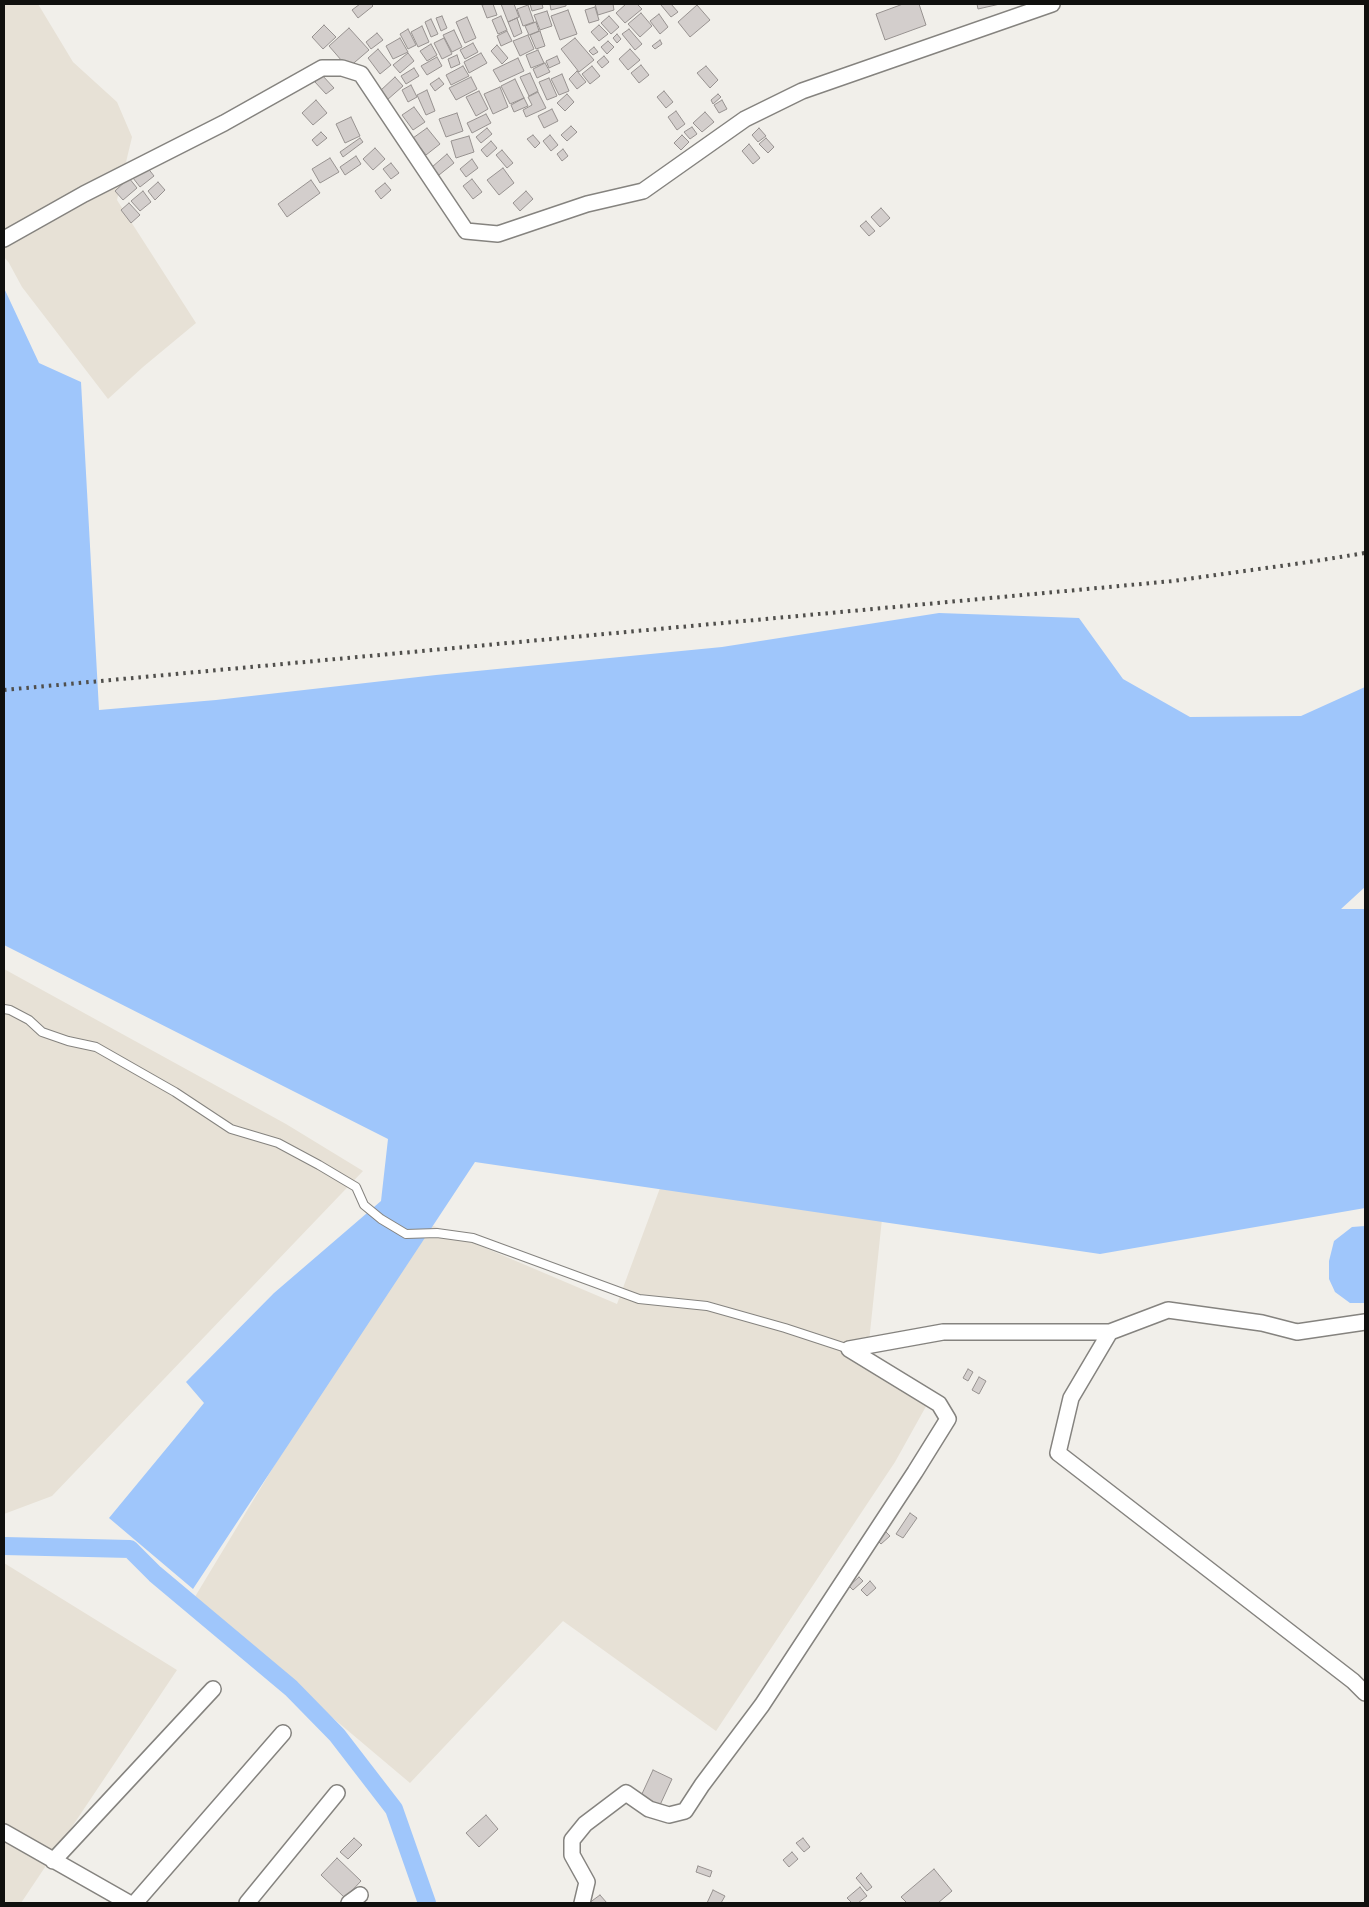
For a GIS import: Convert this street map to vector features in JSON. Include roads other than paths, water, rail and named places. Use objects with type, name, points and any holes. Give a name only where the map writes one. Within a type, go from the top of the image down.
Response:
[{"type":"street","points":[[4,239],[84,194],[224,123],[322,68],[342,68],[361,74],[466,231],[498,234],[587,204],[643,191],[746,119],[802,91],[1052,4]]},
{"type":"street","points":[[848,1349],[943,1332],[1110,1332],[1168,1310],[1262,1323],[1297,1332],[1365,1322]]},
{"type":"street","points":[[1110,1332],[1071,1398],[1058,1453],[1354,1681],[1365,1693]]},
{"type":"street","points":[[582,1903],[587,1882],[572,1855],[572,1840],[585,1824],[626,1793],[649,1809],[669,1815],[685,1811],[702,1785],[762,1705],[910,1481],[948,1418],[938,1404],[848,1349]]},
{"type":"street","points":[[53,1861],[212,1689]]},
{"type":"street","points":[[135,1903],[283,1733]]},
{"type":"street","points":[[247,1903],[336,1793]]},
{"type":"street","points":[[4,1832],[129,1903]]},
{"type":"lane","points":[[4,1009],[10,1010],[29,1020],[42,1032],[68,1041],[96,1047],[175,1092],[232,1129],[278,1143],[319,1165],[356,1187],[364,1205],[406,1234],[437,1233],[473,1238],[639,1299],[707,1306],[785,1328],[848,1349]]},
{"type":"water","points":[[4,288],[39,363],[81,382],[99,710],[216,700],[436,675],[722,647],[939,613],[1079,618],[1123,679],[1190,717],[1301,716],[1365,687],[1365,887],[1341,909],[1365,909],[1365,1208],[1100,1254],[475,1162],[193,1589],[109,1518],[204,1403],[186,1382],[274,1293],[381,1201],[388,1139],[4,945]]},
{"type":"water","points":[[1365,1226],[1365,1303],[1350,1303],[1335,1292],[1329,1279],[1329,1261],[1334,1241],[1352,1227]]},
{"type":"waterway","points":[[4,1546],[130,1549],[155,1574],[291,1688],[337,1735],[394,1809],[427,1903]]},
{"type":"railway","points":[[4,690],[1173,581],[1365,553]]}]
